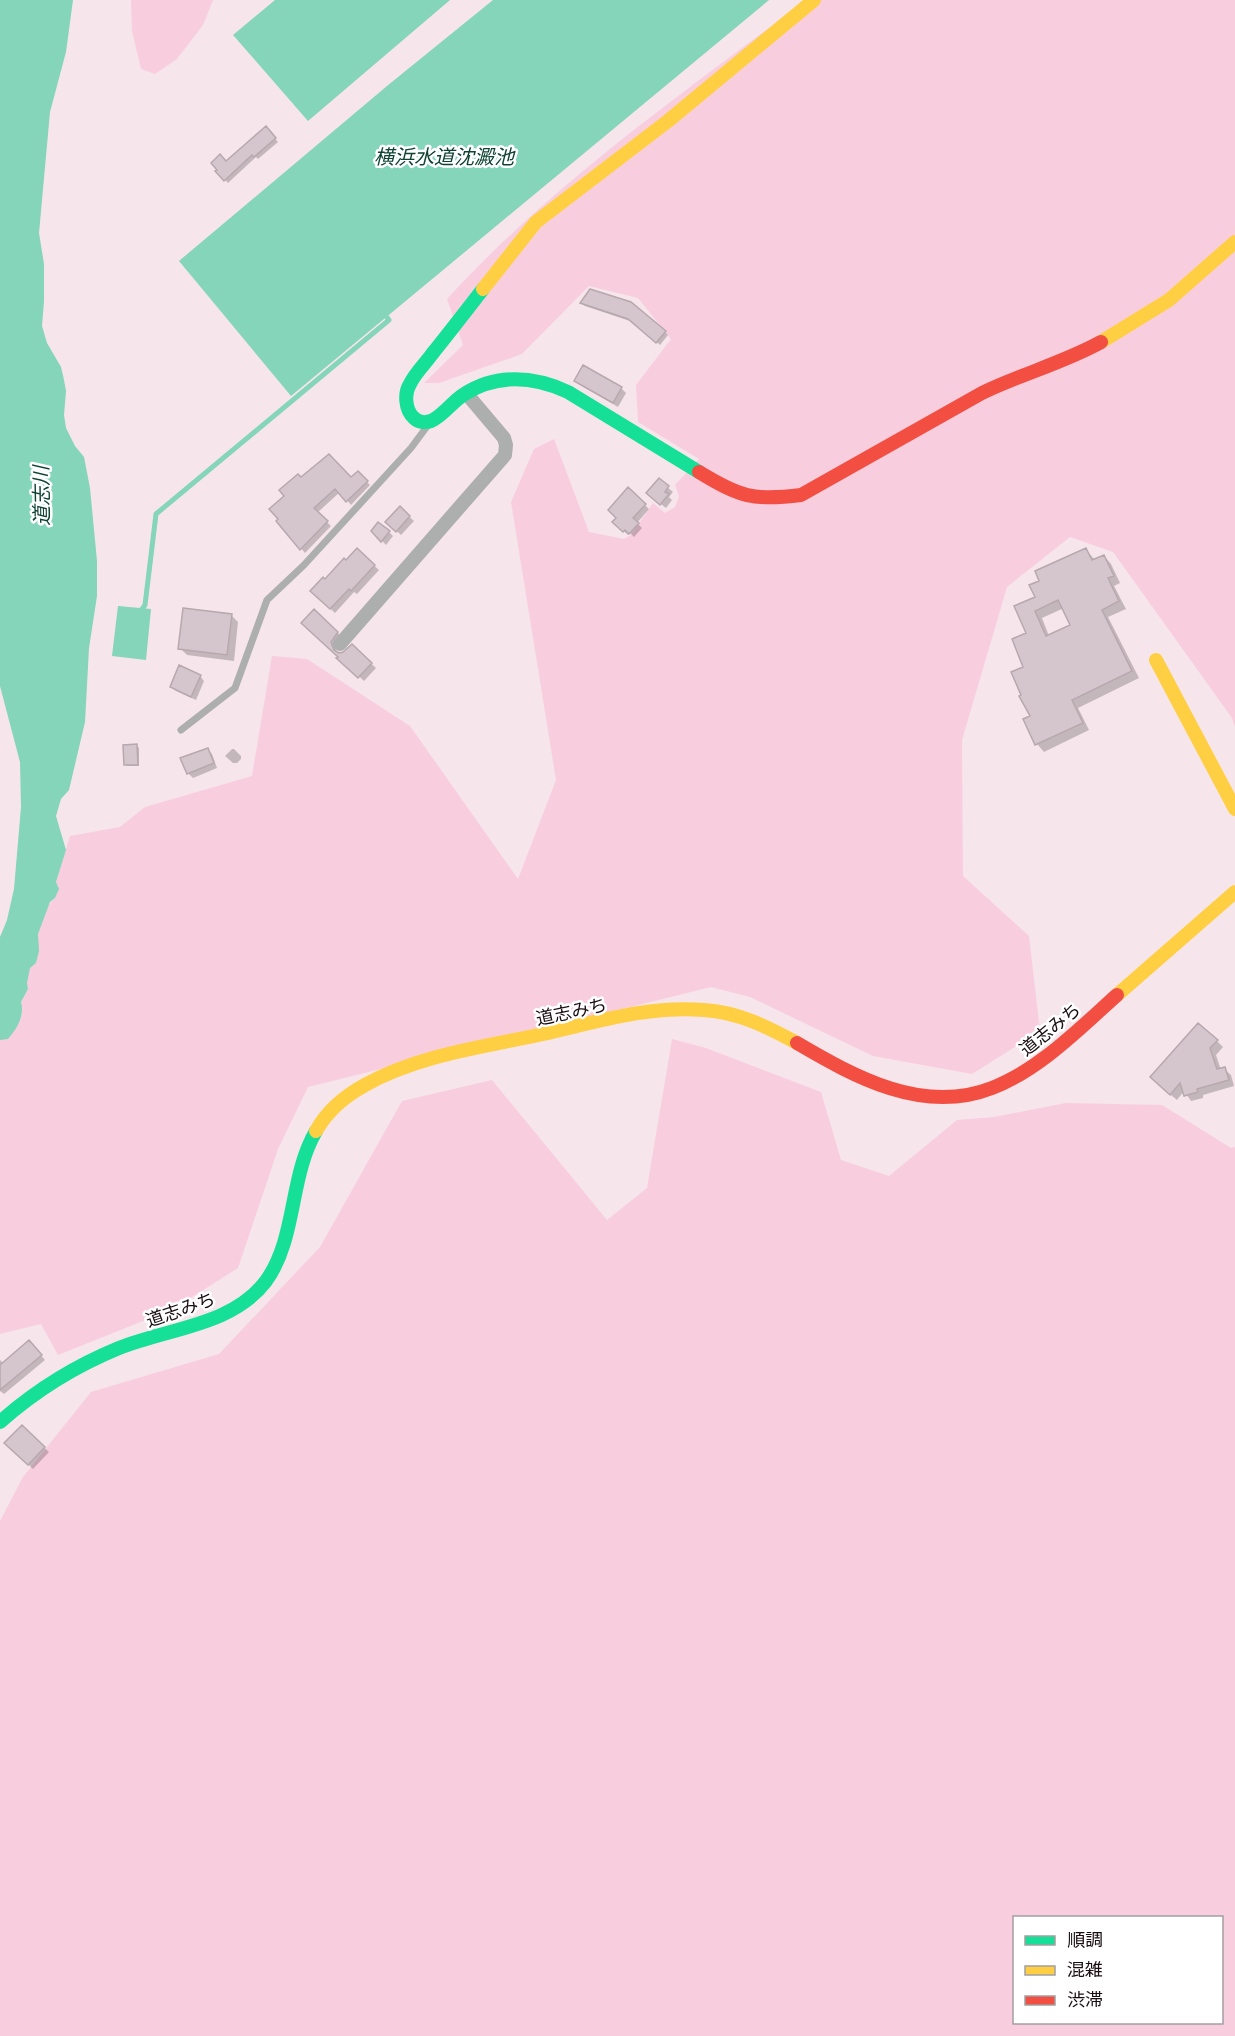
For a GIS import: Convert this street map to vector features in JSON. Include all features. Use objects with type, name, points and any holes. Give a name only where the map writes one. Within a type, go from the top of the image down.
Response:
[{"type":"main road","points":[[814,0],[668,121],[536,222],[410,383],[405,397],[412,417],[421,421],[431,421],[466,393],[497,380],[521,379],[549,383],[568,392],[733,491],[771,499],[801,495],[830,481],[893,442],[982,393],[1078,355],[1117,334],[1169,300],[1235,242]]},
{"type":"main road","points":[[1156,660],[1235,809]]},
{"type":"main road","name":"道志みち","points":[[0,1422],[22,1402],[70,1371],[104,1354],[216,1318],[256,1291],[268,1279],[279,1255],[288,1226],[304,1150],[315,1131],[327,1114],[343,1098],[386,1075],[410,1066],[505,1042],[644,1012],[682,1009],[732,1014],[754,1022],[785,1036],[858,1077],[892,1090],[918,1096],[947,1098],[977,1094],[1004,1083],[1029,1068],[1077,1030],[1235,892]]},
{"type":"street","points":[[340,644],[506,455],[504,438],[466,393]]},
{"type":"lane","points":[[181,730],[235,688],[267,600],[304,565],[411,448],[431,421]]},
{"type":"shaded area","points":[[131,0],[213,0],[203,25],[177,59],[155,74],[141,69],[132,31]]},
{"type":"shaded area","points":[[806,0],[1235,0],[1235,727],[1232,718],[1113,552],[1070,537],[1007,587],[962,740],[963,876],[1029,936],[1040,1031],[972,1074],[873,1056],[750,997],[711,987],[308,1087],[278,1149],[238,1268],[173,1309],[58,1355],[41,1324],[0,1334],[0,1040],[10,1034],[20,1020],[21,1002],[28,989],[26,983],[30,967],[36,963],[37,959],[39,929],[46,909],[55,898],[56,882],[70,836],[120,827],[145,807],[252,776],[272,656],[307,659],[410,726],[518,879],[556,780],[511,502],[534,449],[554,439],[589,532],[624,539],[631,535],[653,503],[665,513],[675,507],[679,496],[675,485],[699,459],[638,422],[636,385],[671,339],[638,298],[589,286],[522,354],[439,383],[424,383],[463,345],[447,299],[487,257],[574,179],[619,142]]},
{"type":"shaded area","points":[[672,1039],[706,1048],[821,1092],[841,1160],[889,1176],[957,1120],[994,1117],[1066,1103],[1162,1105],[1231,1148],[1235,1147],[1235,2036],[0,2036],[0,1521],[23,1477],[91,1392],[219,1354],[320,1247],[402,1101],[492,1080],[607,1220],[647,1188]]},
{"type":"water","name":"道志川","points":[[0,0],[73,0],[66,52],[50,112],[39,233],[44,264],[42,326],[47,343],[61,367],[66,391],[64,415],[66,428],[75,446],[84,457],[90,488],[97,561],[97,596],[89,648],[85,722],[69,790],[61,799],[56,816],[66,850],[56,882],[59,889],[55,898],[50,902],[38,934],[39,951],[36,963],[30,968],[28,989],[21,1002],[22,1012],[19,1022],[8,1039],[0,1040],[0,937],[7,920],[14,889],[21,807],[20,762],[0,686]]},
{"type":"water","points":[[275,0],[450,0],[308,121],[233,35]]},
{"type":"water","name":"横浜水道沈澱池","points":[[493,0],[769,0],[291,396],[179,261]]},
{"type":"water","points":[[118,606],[151,609],[146,660],[112,656]]},
{"type":"building","points":[[266,126],[276,138],[254,157],[252,155],[224,181],[211,163],[220,154],[226,161]]},
{"type":"building","points":[[590,289],[631,302],[666,331],[656,343],[628,319],[580,303]]},
{"type":"building","points":[[583,365],[622,387],[613,403],[574,381]]},
{"type":"building","points":[[329,454],[351,477],[358,471],[368,481],[346,502],[335,489],[314,508],[328,521],[300,550],[269,509],[284,496],[279,490],[298,474],[301,477]]},
{"type":"building","points":[[659,478],[669,486],[665,492],[669,494],[660,505],[646,493]]},
{"type":"building","points":[[628,487],[646,504],[633,518],[639,523],[629,534],[625,530],[623,532],[612,522],[616,518],[608,510]]},
{"type":"building","points":[[400,506],[410,516],[396,532],[385,522]]},
{"type":"building","points":[[378,522],[390,531],[381,542],[371,531]]},
{"type":"building","points":[[357,548],[375,565],[351,591],[349,589],[330,609],[310,591]]},
{"type":"building","points":[[1086,548],[1092,560],[1104,555],[1114,576],[1108,578],[1119,601],[1102,610],[1132,671],[1072,700],[1083,723],[1035,745],[1023,719],[1030,716],[1019,696],[1021,695],[1011,672],[1023,667],[1012,639],[1026,633],[1014,606],[1035,597],[1029,585],[1039,581],[1035,571]],"holes":[[[1058,600],[1070,625],[1046,636],[1035,611]]]},
{"type":"building","points":[[183,608],[232,614],[227,655],[178,649]]},
{"type":"building","points":[[314,609],[338,632],[331,642],[334,650],[339,653],[343,652],[352,644],[372,663],[358,678],[301,623]]},
{"type":"building","points":[[179,665],[201,675],[191,697],[170,687]]},
{"type":"building","points":[[137,744],[138,765],[124,765],[123,745]]},
{"type":"building","points":[[208,748],[214,763],[187,774],[180,758]]},
{"type":"building","points":[[1198,1023],[1218,1040],[1210,1048],[1217,1069],[1225,1067],[1229,1080],[1197,1089],[1198,1092],[1184,1096],[1180,1083],[1170,1095],[1150,1077]]},
{"type":"building","points":[[29,1340],[42,1355],[0,1390],[0,1365]]},
{"type":"building","points":[[22,1425],[45,1447],[28,1465],[4,1443]]},
{"type":"waterway","points":[[140,612],[145,605],[156,514],[389,320],[386,316]]},
{"type":"traffic: fast","points":[[483,289],[412,380],[406,401],[414,418],[422,422],[431,421],[463,395],[489,383],[515,379],[529,380],[568,392],[699,472]]},
{"type":"traffic: fast","points":[[0,1422],[42,1389],[87,1363],[138,1341],[217,1317],[236,1308],[252,1296],[266,1281],[283,1246],[301,1168],[316,1131]]},
{"type":"traffic: slow","points":[[483,289],[536,222],[668,121],[814,0]]},
{"type":"traffic: slow","points":[[1101,342],[1169,300],[1235,242]]},
{"type":"traffic: slow","points":[[1156,660],[1235,809]]},
{"type":"traffic: slow","points":[[1117,995],[1235,892]]},
{"type":"traffic: slow","points":[[316,1131],[331,1111],[350,1094],[407,1066],[452,1053],[643,1012],[683,1009],[717,1011],[752,1021],[797,1043]]},
{"type":"traffic: jam","points":[[699,472],[725,487],[747,495],[758,497],[801,495],[982,393],[1101,342]]},
{"type":"traffic: jam","points":[[797,1043],[842,1068],[890,1088],[915,1095],[941,1097],[966,1095],[992,1088],[1026,1071],[1058,1048],[1117,995]]}]
